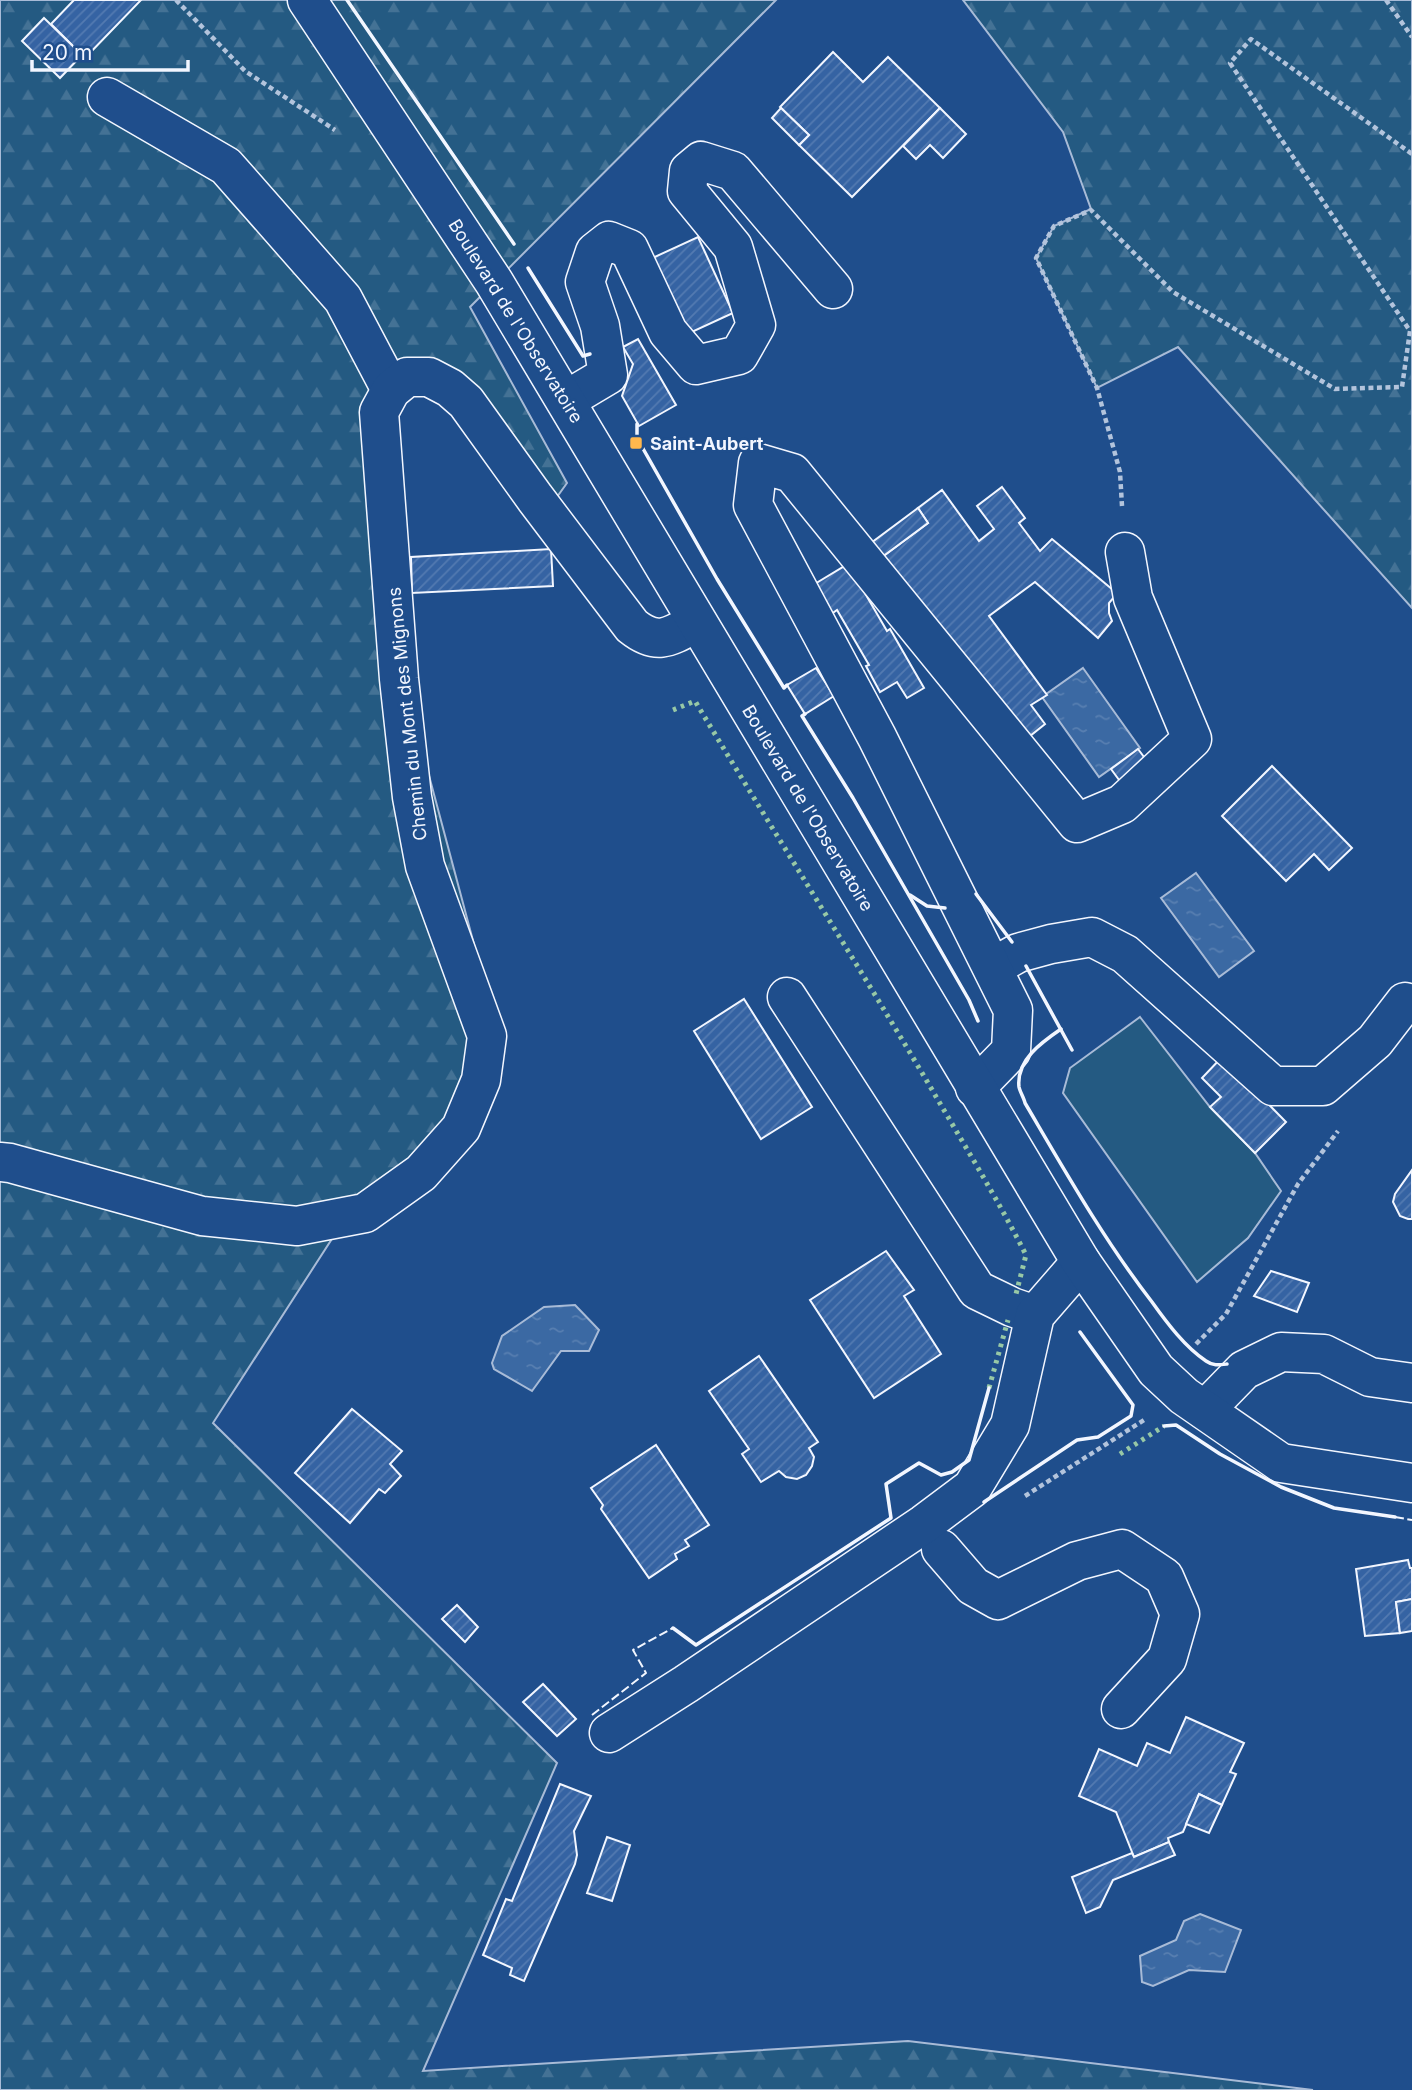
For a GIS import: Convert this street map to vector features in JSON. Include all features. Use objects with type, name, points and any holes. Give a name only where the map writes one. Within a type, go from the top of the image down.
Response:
[{"type":"street","name":"Boulevard de l'Observatoire","points":[[307,0],[494,282],[1080,1262],[1156,1370],[1184,1396],[1281,1463],[1412,1483]]},
{"type":"street","points":[[107,97],[226,166],[344,299],[391,390],[407,377],[429,377],[450,388],[466,401],[632,626],[645,637],[667,638],[696,622]]},
{"type":"street","points":[[566,400],[608,375],[600,326],[584,282],[595,252],[609,241],[629,249],[668,332],[696,365],[739,355],[745,345],[756,325],[733,247],[687,191],[689,171],[701,161],[733,171],[833,289]]},
{"type":"street","name":"Chemin du Mont des Mignons","points":[[0,1162],[202,1216],[297,1226],[365,1213],[421,1174],[461,1128],[481,1080],[487,1036],[425,866],[412,797],[399,679],[379,412],[391,390]]},
{"type":"street","points":[[975,1088],[1011,1051],[1013,1010],[877,737],[753,505],[758,463],[792,473],[1077,823],[1122,804],[1192,739],[1133,598],[1125,552]]},
{"type":"street","points":[[993,967],[1018,953],[1092,937],[1125,954],[1273,1086],[1323,1086],[1374,1041],[1405,1002]]},
{"type":"street","points":[[787,998],[977,1290],[1034,1315]]},
{"type":"street","points":[[609,1733],[698,1677],[912,1532],[972,1488],[1010,1426],[1034,1315],[1080,1262]]},
{"type":"street","points":[[1205,1410],[1244,1370],[1281,1352],[1324,1354],[1370,1377],[1412,1383]]},
{"type":"street","points":[[941,1549],[973,1586],[998,1600],[1077,1561],[1122,1549],[1164,1577],[1180,1614],[1167,1659],[1122,1709]]},
{"type":"path","points":[[176,0],[245,71],[344,136],[400,140]]},
{"type":"path","points":[[1387,0],[1412,37]]},
{"type":"path","points":[[1125,552],[1119,472],[1097,388],[1035,258],[1054,226],[1091,210],[1173,292],[1335,389],[1402,387],[1410,331],[1230,63],[1251,39],[1412,154]]},
{"type":"path","points":[[1191,1348],[1226,1314],[1298,1184],[1345,1120]]},
{"type":"green space","points":[[0,0],[776,0],[470,307],[567,483],[554,501],[469,396],[381,388],[407,693],[500,1042],[490,1105],[339,1228],[213,1423],[557,1763],[423,2071],[908,2041],[1313,2090],[0,2090]]},
{"type":"green space","points":[[963,0],[1412,0],[1412,608],[1178,347],[1097,388],[1036,258],[1054,226],[1091,209],[1063,132]]},
{"type":"green space","points":[[1140,1017],[1210,1107],[1255,1153],[1281,1191],[1248,1238],[1197,1282],[1063,1093],[1070,1068]]},
{"type":"water","points":[[1083,668],[1140,748],[1099,777],[1042,697]]},
{"type":"water","points":[[1196,873],[1254,951],[1219,977],[1161,898]]},
{"type":"water","points":[[575,1305],[599,1330],[589,1351],[561,1351],[532,1391],[494,1369],[492,1363],[502,1336],[544,1307]]},
{"type":"water","points":[[1200,1914],[1241,1930],[1225,1972],[1189,1970],[1153,1986],[1142,1982],[1140,1956],[1176,1940],[1184,1921]]},
{"type":"building","points":[[74,0],[141,0],[85,58],[51,24]]},
{"type":"building","points":[[44,18],[82,55],[60,78],[22,41]]},
{"type":"building","points":[[833,52],[863,82],[888,57],[940,108],[852,197],[799,145],[809,135],[780,107]]},
{"type":"building","points":[[781,108],[809,135],[799,145],[772,118]]},
{"type":"building","points":[[940,108],[966,134],[943,158],[930,145],[916,159],[903,146]]},
{"type":"building","points":[[698,237],[733,313],[681,337],[646,261]]},
{"type":"building","points":[[638,339],[676,405],[639,426],[622,396],[633,364],[623,347]]},
{"type":"building","points":[[1002,487],[1025,518],[1019,523],[1040,551],[1052,539],[1119,595],[1109,603],[1112,621],[1098,638],[1035,582],[989,616],[1047,695],[1031,705],[1045,724],[1025,740],[882,557],[928,523],[918,508],[942,490],[979,541],[994,529],[977,506]]},
{"type":"building","points":[[918,508],[928,523],[878,560],[867,546]]},
{"type":"building","points":[[551,549],[553,586],[412,593],[411,557]]},
{"type":"building","points":[[848,564],[924,688],[907,698],[897,682],[880,692],[866,666],[869,665],[837,610],[830,615],[813,585]]},
{"type":"building","points":[[816,668],[834,696],[805,714],[787,685]]},
{"type":"building","points":[[1138,749],[1150,765],[1122,784],[1111,769]]},
{"type":"building","points":[[1272,766],[1352,848],[1329,870],[1314,854],[1286,881],[1222,816]]},
{"type":"building","points":[[744,999],[812,1107],[761,1139],[694,1031]]},
{"type":"building","points":[[1222,1057],[1286,1122],[1255,1153],[1210,1107],[1221,1097],[1202,1078]]},
{"type":"building","points":[[1412,1170],[1412,1219],[1408,1219],[1400,1216],[1393,1202],[1395,1194]]},
{"type":"building","points":[[886,1251],[914,1290],[904,1296],[941,1354],[874,1398],[810,1300]]},
{"type":"building","points":[[1271,1271],[1309,1283],[1297,1312],[1254,1296]]},
{"type":"building","points":[[759,1356],[818,1442],[809,1448],[814,1457],[812,1466],[806,1475],[797,1479],[786,1477],[779,1471],[761,1482],[742,1454],[749,1449],[709,1391]]},
{"type":"building","points":[[352,1409],[402,1451],[390,1464],[401,1476],[385,1493],[379,1489],[350,1523],[295,1473]]},
{"type":"building","points":[[656,1445],[709,1525],[685,1540],[689,1546],[675,1554],[677,1559],[649,1578],[601,1509],[603,1505],[591,1488]]},
{"type":"building","points":[[1408,1560],[1412,1568],[1412,1599],[1396,1602],[1400,1633],[1365,1636],[1356,1569]]},
{"type":"building","points":[[1412,1599],[1412,1631],[1400,1633],[1396,1602]]},
{"type":"building","points":[[457,1605],[478,1627],[465,1642],[442,1619]]},
{"type":"building","points":[[543,1684],[576,1719],[557,1736],[523,1702]]},
{"type":"building","points":[[1186,1717],[1244,1743],[1230,1772],[1236,1774],[1222,1805],[1199,1794],[1183,1832],[1168,1838],[1169,1842],[1134,1857],[1116,1812],[1079,1796],[1099,1749],[1137,1766],[1147,1743],[1170,1753]]},
{"type":"building","points":[[560,1784],[591,1796],[574,1831],[577,1855],[575,1864],[524,1981],[510,1975],[512,1968],[483,1955],[506,1899],[512,1901]]},
{"type":"building","points":[[1199,1794],[1222,1805],[1209,1833],[1186,1824]]},
{"type":"building","points":[[607,1837],[630,1845],[612,1901],[587,1893]]},
{"type":"building","points":[[1169,1842],[1175,1855],[1113,1880],[1100,1907],[1086,1913],[1072,1877],[1132,1853],[1134,1857]]},
{"type":"hedge","points":[[673,710],[695,701],[967,1150],[1026,1255],[1016,1294]]},
{"type":"hedge","points":[[989,1388],[1008,1320]]},
{"type":"hedge","points":[[1120,1454],[1164,1426]]},
{"type":"fence","points":[[1395,1517],[1412,1520]]},
{"type":"fence","points":[[592,1715],[646,1673],[633,1650],[673,1628]]},
{"type":"wall","points":[[347,0],[514,244]]},
{"type":"wall","points":[[528,268],[583,356],[590,354]]},
{"type":"wall","points":[[637,424],[637,438],[717,579],[784,688],[787,685]]},
{"type":"wall","points":[[805,714],[802,716],[853,798],[969,1000],[978,1021]]},
{"type":"wall","points":[[976,894],[1012,942]]},
{"type":"wall","points":[[910,895],[927,906],[945,908]]},
{"type":"wall","points":[[1026,966],[1072,1050]]},
{"type":"wall","points":[[1061,1029],[1032,1053],[1022,1068],[1019,1087],[1025,1103],[1101,1230],[1164,1318],[1184,1342],[1206,1361],[1219,1365],[1227,1364]]},
{"type":"wall","points":[[984,1502],[1077,1440],[1098,1437],[1131,1416],[1133,1405],[1080,1332]]},
{"type":"wall","points":[[673,1628],[696,1645],[891,1518],[886,1484],[919,1463],[941,1475],[952,1472],[969,1460],[989,1388]]},
{"type":"wall","points":[[1164,1426],[1176,1425],[1220,1454],[1281,1487],[1334,1508],[1395,1517]]},
{"type":"place","name":"Saint-Aubert","points":[[636,443]]}]
